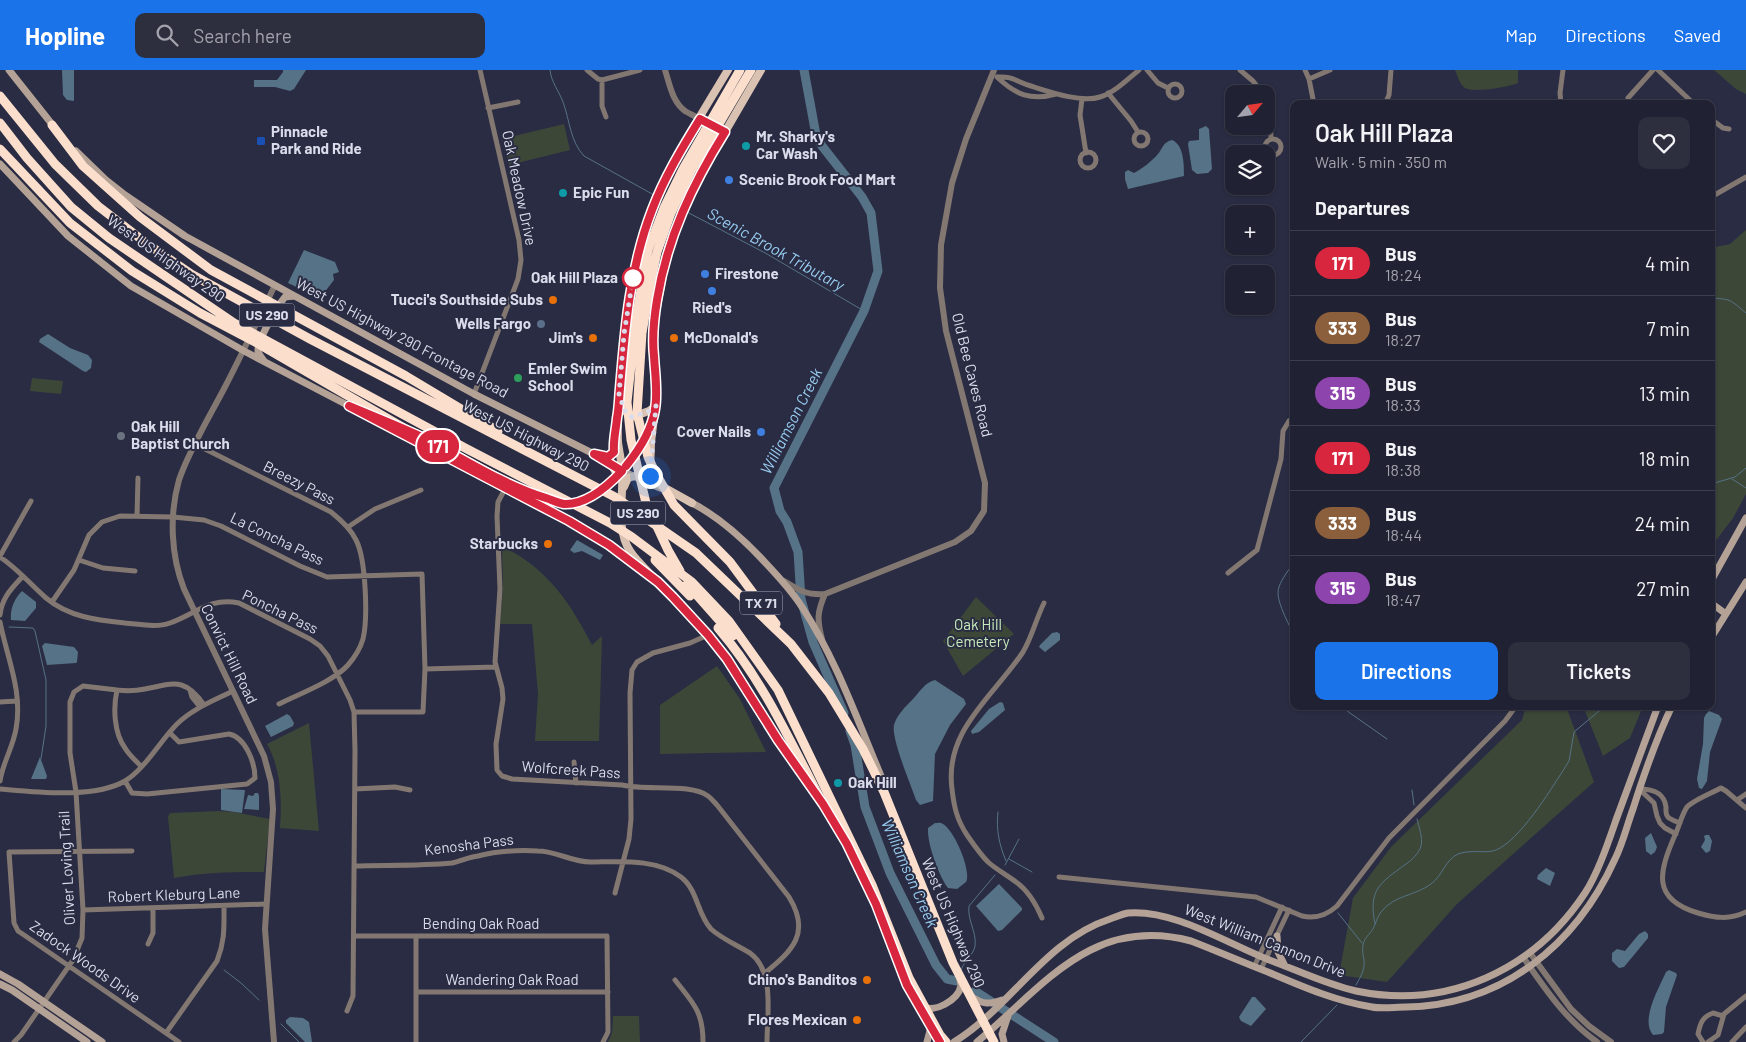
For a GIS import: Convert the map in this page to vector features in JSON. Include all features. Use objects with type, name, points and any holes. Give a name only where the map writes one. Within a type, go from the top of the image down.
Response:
[{"type":"highway","name":"TX 71","points":[[740,70],[728,100],[671,213],[657,252],[642,333],[638,413],[648,457],[674,505],[730,562],[791,644]]},
{"type":"highway","name":"TX 71","points":[[752,70],[728,100],[683,169],[664,208],[648,250],[636,318],[627,402],[631,440],[646,503],[668,550],[689,588],[754,658]]},
{"type":"highway","name":"West US Highway 290","points":[[0,96],[55,164],[98,206],[146,243],[191,274],[319,344],[615,497],[696,553],[791,644],[829,693],[863,749],[884,792],[953,963],[995,1042]]},
{"type":"highway","name":"West US Highway 290","points":[[0,123],[27,158],[71,207],[109,238],[234,323],[610,523],[692,582],[729,621],[778,690],[872,885],[909,978],[940,1036],[946,1042]]},
{"type":"highway","name":"US 290","points":[[52,125],[83,166],[140,217],[210,270],[406,376],[576,478]]},
{"type":"highway","points":[[0,149],[70,223],[132,271],[200,313],[409,431]]},
{"type":"highway","points":[[258,345],[318,367]]},
{"type":"highway","points":[[632,537],[686,592],[737,650],[764,692],[823,804]]},
{"type":"main road","name":"West US Highway 290 Frontage Road","points":[[8,70],[52,125],[84,159],[125,195],[184,236],[474,394],[594,454],[622,471],[692,503],[726,526],[748,544],[781,579],[801,606],[840,677],[960,970],[995,1042]]},
{"type":"main road","points":[[728,70],[674,162],[659,193],[643,237],[634,270],[624,334],[618,417],[618,444],[623,489],[623,534],[630,551],[708,635],[727,659],[778,740],[823,804],[859,867],[876,904],[907,985],[940,1042]]},
{"type":"main road","points":[[653,354],[656,312],[668,248],[700,175],[761,70]]},
{"type":"main road","points":[[0,164],[68,236],[131,286],[244,351],[569,521],[609,545],[658,582]]},
{"type":"main road","points":[[264,361],[258,352],[258,345],[285,297],[295,296]]},
{"type":"main road","points":[[624,334],[627,326],[633,320],[644,322],[651,330],[655,409],[650,476],[656,483],[692,503]]},
{"type":"main road","points":[[619,395],[626,413],[632,417],[655,409]]},
{"type":"main road","points":[[349,406],[409,431],[513,485],[564,504],[583,501],[600,491],[622,471],[643,441],[655,409]]},
{"type":"main road","points":[[594,454],[608,457],[614,452],[613,441],[618,417]]},
{"type":"main road","points":[[611,464],[616,473],[614,479]]},
{"type":"main road","points":[[623,489],[628,478],[635,476]]},
{"type":"main road","points":[[1715,574],[1746,518]]},
{"type":"main road","points":[[1715,632],[1746,582]]},
{"type":"main road","points":[[1715,607],[1726,614]]},
{"type":"main road","name":"West William Cannon Drive","points":[[954,1042],[983,1020],[1021,982],[1070,939],[1099,922],[1127,913],[1156,914],[1182,922],[1262,957],[1354,991],[1390,995],[1434,993],[1468,986],[1491,976],[1527,955],[1562,924],[1586,891],[1606,846],[1656,710]]},
{"type":"main road","name":"West William Cannon Drive","points":[[977,1042],[1001,1024],[1009,1014],[1055,972],[1078,956],[1101,945],[1134,936],[1174,936],[1191,941],[1312,991],[1373,1008],[1435,1005],[1468,997],[1500,985],[1530,967],[1569,933],[1595,898],[1616,858],[1639,789],[1670,710]]},
{"type":"main road","points":[[1629,783],[1639,789]]},
{"type":"main road","points":[[1277,936],[1278,952],[1285,966]]},
{"type":"main road","points":[[916,1001],[925,1008],[930,1009],[939,1007],[952,1000],[961,986],[960,970]]},
{"type":"main road","points":[[0,974],[44,1001],[102,1042]]},
{"type":"main road","points":[[0,984],[12,990],[87,1042]]},
{"type":"main road","points":[[1389,1008],[1390,995]]},
{"type":"main road","points":[[972,997],[985,1004],[1005,999]]},
{"type":"main road","points":[[1001,1024],[1004,1042]]},
{"type":"main road","points":[[927,1042],[931,1027]]},
{"type":"street","name":"Oak Meadow Drive","points":[[474,394],[516,285],[520,266],[519,240],[480,70]]},
{"type":"street","points":[[587,70],[602,80],[640,70]]},
{"type":"street","points":[[665,70],[673,96],[678,104],[685,111],[700,119]]},
{"type":"street","points":[[995,74],[1008,76],[1024,84],[1057,94],[1082,99],[1100,98],[1139,70]]},
{"type":"street","points":[[1147,70],[1158,83],[1168,88]]},
{"type":"street","points":[[1240,70],[1257,85]]},
{"type":"street","points":[[1304,70],[1309,79],[1313,100]]},
{"type":"street","points":[[1309,79],[1330,70]]},
{"type":"street","points":[[1387,100],[1389,95],[1391,70]]},
{"type":"street","points":[[1561,100],[1563,70]]},
{"type":"street","points":[[1628,98],[1652,70]]},
{"type":"street","points":[[1658,70],[1690,100]]},
{"type":"street","points":[[995,74],[1005,86],[1036,98],[1057,94]]},
{"type":"street","name":"Old Bee Caves Road","points":[[781,579],[802,592],[811,595],[825,594],[955,542],[971,531],[984,511],[985,483],[946,330],[940,288],[942,245],[952,182],[966,139],[995,74]]},
{"type":"street","points":[[602,80],[602,106],[606,117]]},
{"type":"street","points":[[1021,93],[1024,84]]},
{"type":"street","points":[[1108,93],[1138,132]]},
{"type":"street","points":[[1082,99],[1081,121],[1086,153]]},
{"type":"street","points":[[488,108],[518,102]]},
{"type":"street","points":[[1715,122],[1723,128],[1729,129]]},
{"type":"street","points":[[1272,135],[1272,139]]},
{"type":"street","points":[[1715,195],[1746,177]]},
{"type":"street","name":"Convict Hill Road","points":[[274,1042],[265,929],[273,809],[271,782],[264,756],[184,589],[177,568],[173,517],[179,480],[195,444],[244,351],[275,285]]},
{"type":"street","points":[[1228,573],[1257,550],[1281,459],[1282,431],[1290,420]]},
{"type":"street","name":"Breezy Pass","points":[[195,444],[331,512],[348,527],[359,546],[364,577],[365,618],[364,636],[357,654],[338,675],[279,704]]},
{"type":"street","points":[[137,516],[138,478]]},
{"type":"street","name":"Wolfcreek Pass","points":[[505,489],[500,497],[497,508],[500,589],[496,667],[503,699],[496,744],[497,770],[502,776],[512,779],[689,790],[708,796],[717,805],[796,908],[799,919],[796,943],[782,959],[765,973]]},
{"type":"street","points":[[348,527],[376,508],[421,490]]},
{"type":"street","points":[[0,557],[31,501]]},
{"type":"street","name":"La Concha Pass","points":[[52,602],[72,574],[87,538],[98,525],[116,517],[196,518],[212,522],[327,577],[422,574],[426,668],[423,712],[354,712]]},
{"type":"street","name":"Poncha Pass","points":[[0,557],[52,602],[69,612],[91,620],[156,626],[169,624],[216,602],[227,601],[238,603],[310,639],[320,646],[328,656],[354,712],[353,996],[347,1011]]},
{"type":"street","points":[[79,560],[103,568],[135,571]]},
{"type":"street","points":[[0,615],[6,596],[23,576]]},
{"type":"street","points":[[823,643],[818,618],[819,607],[825,594]]},
{"type":"street","points":[[1042,918],[1029,893],[987,861],[963,829],[955,813],[950,776],[952,756],[962,732],[1023,652],[1044,603]]},
{"type":"street","points":[[0,622],[15,676],[17,701],[15,734],[4,760],[0,781]]},
{"type":"street","points":[[615,893],[629,839],[631,819],[631,676],[635,665],[642,658],[690,643],[708,635]]},
{"type":"street","points":[[426,668],[496,667]]},
{"type":"street","name":"Oliver Loving Trail","points":[[14,1042],[69,965],[81,943],[83,932],[76,792],[70,753],[72,696],[78,688],[83,686],[132,691],[175,683],[182,684],[190,690],[202,706]]},
{"type":"street","points":[[117,690],[115,712],[119,738],[126,750],[141,766]]},
{"type":"street","points":[[0,789],[37,792],[76,792],[106,789],[125,781],[186,717],[202,706],[233,691]]},
{"type":"street","points":[[0,702],[17,701]]},
{"type":"street","points":[[1059,877],[1256,897],[1309,917],[1320,915],[1334,908],[1389,838],[1513,710]]},
{"type":"street","points":[[125,781],[132,793],[147,794],[247,784],[255,778],[255,770],[249,755],[237,736],[229,734],[180,742],[170,733]]},
{"type":"street","points":[[574,762],[576,783]]},
{"type":"street","points":[[355,789],[395,787],[410,790]]},
{"type":"street","points":[[1746,808],[1721,788],[1687,808],[1662,868],[1662,882],[1671,900],[1683,909],[1713,918],[1730,918],[1746,912]]},
{"type":"street","points":[[1639,789],[1651,789],[1660,794],[1669,818],[1680,823]]},
{"type":"street","points":[[1639,789],[1654,803],[1660,823],[1676,834]]},
{"type":"street","points":[[1737,800],[1746,794]]},
{"type":"street","points":[[79,852],[132,851]]},
{"type":"street","name":"Kenosha Pass","points":[[354,866],[441,864],[493,853],[538,851],[551,852],[587,862],[624,861],[663,868],[683,878],[690,886],[711,928],[750,953],[756,958],[765,973]]},
{"type":"street","name":"Zadock Woods Drive","points":[[79,852],[9,852],[15,927],[179,1042]]},
{"type":"street","name":"Robert Kleburg Lane","points":[[83,910],[266,904]]},
{"type":"street","points":[[166,1033],[217,961],[225,934],[224,906]]},
{"type":"street","points":[[1258,968],[1282,907]]},
{"type":"street","points":[[148,944],[153,933],[153,909]]},
{"type":"street","points":[[1262,957],[1277,936],[1289,910]]},
{"type":"street","name":"Bending Oak Road","points":[[354,936],[607,936],[608,992]]},
{"type":"street","points":[[416,936],[416,1042]]},
{"type":"street","points":[[1527,955],[1536,962],[1572,1009],[1589,1026],[1611,1042]]},
{"type":"street","points":[[1527,955],[1530,967],[1568,1018],[1597,1042]]},
{"type":"street","points":[[765,973],[767,983],[768,1042]]},
{"type":"street","points":[[674,980],[696,1006],[701,1015],[703,1042]]},
{"type":"street","name":"Wandering Oak Road","points":[[416,992],[608,992]]},
{"type":"street","points":[[603,1042],[608,1032],[608,992]]},
{"type":"street","points":[[1708,1042],[1718,1035],[1724,1014],[1746,996]]},
{"type":"street","points":[[1703,1042],[1698,1034],[1700,1024],[1706,1015],[1712,1013],[1723,1016]]},
{"type":"street","points":[[1732,1042],[1746,1027]]},
{"type":"green space","points":[[1455,70],[1518,70],[1518,83],[1492,89],[1469,89],[1461,84]]},
{"type":"green space","points":[[1714,70],[1746,70],[1746,94],[1736,89]]},
{"type":"green space","points":[[564,124],[570,150],[509,165],[502,139]]},
{"type":"green space","points":[[1746,230],[1746,494],[1733,518],[1715,542],[1715,247],[1730,244]]},
{"type":"green space","points":[[32,378],[63,381],[61,394],[30,391]]},
{"type":"green space","points":[[505,548],[534,566],[557,589],[576,616],[592,645],[602,636],[599,741],[535,741],[538,694],[532,624],[500,624],[503,587],[502,549]]},
{"type":"green space","name":"Oak Hill Cemetery","points":[[976,597],[1014,634],[963,676],[943,641]]},
{"type":"green space","points":[[717,666],[740,699],[766,752],[660,754],[660,705]]},
{"type":"green space","points":[[1525,710],[1567,710],[1594,782],[1457,904],[1387,982],[1339,975],[1353,898],[1391,847],[1522,720]]},
{"type":"green space","points":[[1585,710],[1641,710],[1630,738],[1603,756]]},
{"type":"green space","points":[[309,723],[319,831],[280,828],[280,784],[272,754],[267,744]]},
{"type":"green space","points":[[218,811],[270,819],[264,872],[208,873],[174,878],[168,817],[170,813]]},
{"type":"green space","points":[[613,1016],[639,1016],[640,1042],[608,1042],[612,1033]]},
{"type":"water","points":[[62,70],[74,70],[74,101],[67,100],[63,95]]},
{"type":"water","points":[[283,70],[306,70],[294,89],[290,91],[275,87],[254,87],[254,80],[277,80]]},
{"type":"water","points":[[1206,126],[1209,129],[1212,169],[1208,173],[1197,174],[1192,170],[1188,144],[1189,141],[1199,140],[1199,129]]},
{"type":"water","points":[[1172,140],[1176,142],[1181,150],[1184,176],[1128,189],[1125,172],[1128,170],[1134,173],[1147,165],[1156,157],[1165,144]]},
{"type":"water","points":[[304,250],[335,262],[339,272],[333,274],[334,280],[320,298],[288,283]]},
{"type":"water","points":[[48,334],[70,348],[88,355],[92,360],[91,368],[86,372],[83,371],[39,342],[40,339]]},
{"type":"water","points":[[577,540],[603,555],[600,560],[582,551],[574,553],[570,550]]},
{"type":"water","points":[[22,591],[36,602],[36,608],[25,621],[11,620],[13,604]]},
{"type":"water","points":[[1057,632],[1060,634],[1060,640],[1045,652],[1039,647],[1052,633]]},
{"type":"water","points":[[45,643],[74,647],[78,652],[77,662],[47,665],[42,646]]},
{"type":"water","points":[[935,680],[964,699],[966,704],[950,725],[935,754],[933,801],[920,805],[916,800],[898,751],[894,725],[902,711],[922,688]]},
{"type":"water","points":[[1000,702],[1003,703],[1005,710],[979,732],[972,734],[971,731],[989,709]]},
{"type":"water","points":[[1709,711],[1719,715],[1722,719],[1710,752],[1707,781],[1702,789],[1699,788],[1697,779],[1703,744],[1704,718]]},
{"type":"water","points":[[287,714],[294,723],[293,726],[271,737],[265,726]]},
{"type":"water","points":[[40,757],[47,776],[46,779],[31,779]]},
{"type":"water","points":[[221,789],[245,790],[242,813],[221,810]]},
{"type":"water","points":[[255,793],[258,793],[259,796],[259,810],[244,809],[248,795],[253,796]]},
{"type":"water","points":[[935,823],[941,823],[952,834],[964,860],[966,882],[957,889],[948,888],[934,859],[929,842],[928,828]]},
{"type":"water","points":[[1651,833],[1657,847],[1651,855],[1646,851],[1645,838]]},
{"type":"water","points":[[1706,835],[1709,835],[1712,841],[1710,851],[1706,853],[1701,847]]},
{"type":"water","points":[[1546,868],[1555,873],[1550,886],[1537,879],[1538,875]]},
{"type":"water","points":[[999,884],[1022,910],[1002,930],[998,931],[976,906]]},
{"type":"water","points":[[1645,931],[1648,934],[1648,938],[1624,967],[1619,968],[1612,961],[1612,953],[1617,949],[1625,951],[1639,934]]},
{"type":"water","points":[[1669,970],[1677,975],[1666,1007],[1664,1032],[1653,1035],[1649,1021],[1652,1004],[1666,972]]},
{"type":"water","points":[[1252,997],[1255,997],[1266,1009],[1251,1026],[1241,1021],[1239,1017]]},
{"type":"water","points":[[290,1017],[303,1018],[309,1022],[312,1042],[305,1042],[286,1023],[286,1020]]},
{"type":"waterway","points":[[550,70],[579,150],[584,156],[654,195]]},
{"type":"waterway","name":"Williamson Creek","points":[[804,70],[816,135],[822,146],[862,197],[871,213],[878,271],[864,311],[774,488],[780,511],[787,522],[798,552],[801,599],[813,642],[844,713]]},
{"type":"waterway","name":"Scenic Brook Tributary","points":[[687,212],[767,254],[864,311]]},
{"type":"waterway","points":[[1715,298],[1726,299],[1746,313]]},
{"type":"waterway","points":[[1715,483],[1735,477],[1746,468]]},
{"type":"waterway","points":[[1732,479],[1746,488]]},
{"type":"waterway","points":[[1290,568],[1282,580],[1278,592],[1280,605],[1290,628]]},
{"type":"waterway","points":[[9,627],[33,628],[35,631],[46,680],[46,726],[41,759]]},
{"type":"waterway","points":[[1346,710],[1387,739]]},
{"type":"waterway","points":[[1356,985],[1364,967],[1364,943],[1386,906],[1431,884],[1450,860],[1458,854],[1496,850],[1514,837],[1542,802],[1569,761],[1574,732],[1600,710]]},
{"type":"waterway","name":"Williamson Creek","points":[[850,731],[855,745],[865,807],[890,873],[936,965],[947,979],[957,981]]},
{"type":"waterway","points":[[1412,790],[1414,805]]},
{"type":"waterway","points":[[998,812],[997,825],[1006,861]]},
{"type":"waterway","points":[[1375,924],[1373,903],[1378,888],[1389,876],[1413,858],[1420,849],[1422,840],[1417,819]]},
{"type":"waterway","points":[[1005,865],[1019,839]]},
{"type":"waterway","points":[[1009,859],[1032,872]]},
{"type":"waterway","points":[[961,970],[975,946],[969,906],[995,875]]},
{"type":"waterway","points":[[1338,913],[1362,943]]},
{"type":"waterway","points":[[224,970],[259,1000]]},
{"type":"waterway","name":"Williamson Creek","points":[[975,991],[1054,1042]]},
{"type":"waterway","points":[[1301,1042],[1337,1005]]},
{"type":"waterway","points":[[281,1024],[299,1042]]},
{"type":"bus line","name":"171","points":[[626,466],[643,441],[655,412],[653,354],[656,312],[668,248],[694,186],[725,132],[700,119],[674,162],[659,193],[643,237],[634,270],[624,334],[618,417],[613,441],[614,452],[608,457],[594,454],[622,471],[600,491],[583,501],[564,504],[534,494],[409,431],[349,406],[569,521],[609,545],[658,582],[673,597],[727,659],[778,740],[823,804],[847,844],[883,920],[907,985],[940,1042]]},
{"type":"place","name":"Pinnacle Park and Ride","points":[[261,141]]},
{"type":"place","name":"Mr. Sharky's Car Wash","points":[[746,146]]},
{"type":"place","name":"Scenic Brook Food Mart","points":[[729,180]]},
{"type":"place","name":"Epic Fun","points":[[563,193]]},
{"type":"place","name":"Firestone","points":[[705,274]]},
{"type":"place","name":"Oak Hill Plaza","points":[[633,278]]},
{"type":"place","name":"Ried's","points":[[712,291]]},
{"type":"place","name":"Tucci's Southside Subs","points":[[553,300]]},
{"type":"place","name":"Wells Fargo","points":[[541,324]]},
{"type":"place","name":"Jim's","points":[[593,338]]},
{"type":"place","name":"McDonald's","points":[[674,338]]},
{"type":"place","name":"Emler Swim School","points":[[518,378]]},
{"type":"place","name":"Cover Nails","points":[[761,432]]},
{"type":"place","name":"Oak Hill Baptist Church","points":[[121,436]]},
{"type":"place","name":"Starbucks","points":[[548,544]]},
{"type":"place","name":"Oak Hill","points":[[838,783]]},
{"type":"place","name":"Chino's Banditos","points":[[867,980]]},
{"type":"place","name":"Flores Mexican","points":[[857,1020]]},
{"type":"route","points":[[633,278],[624,334],[619,395],[626,413],[632,417],[649,411],[656,406],[650,476]]}]
